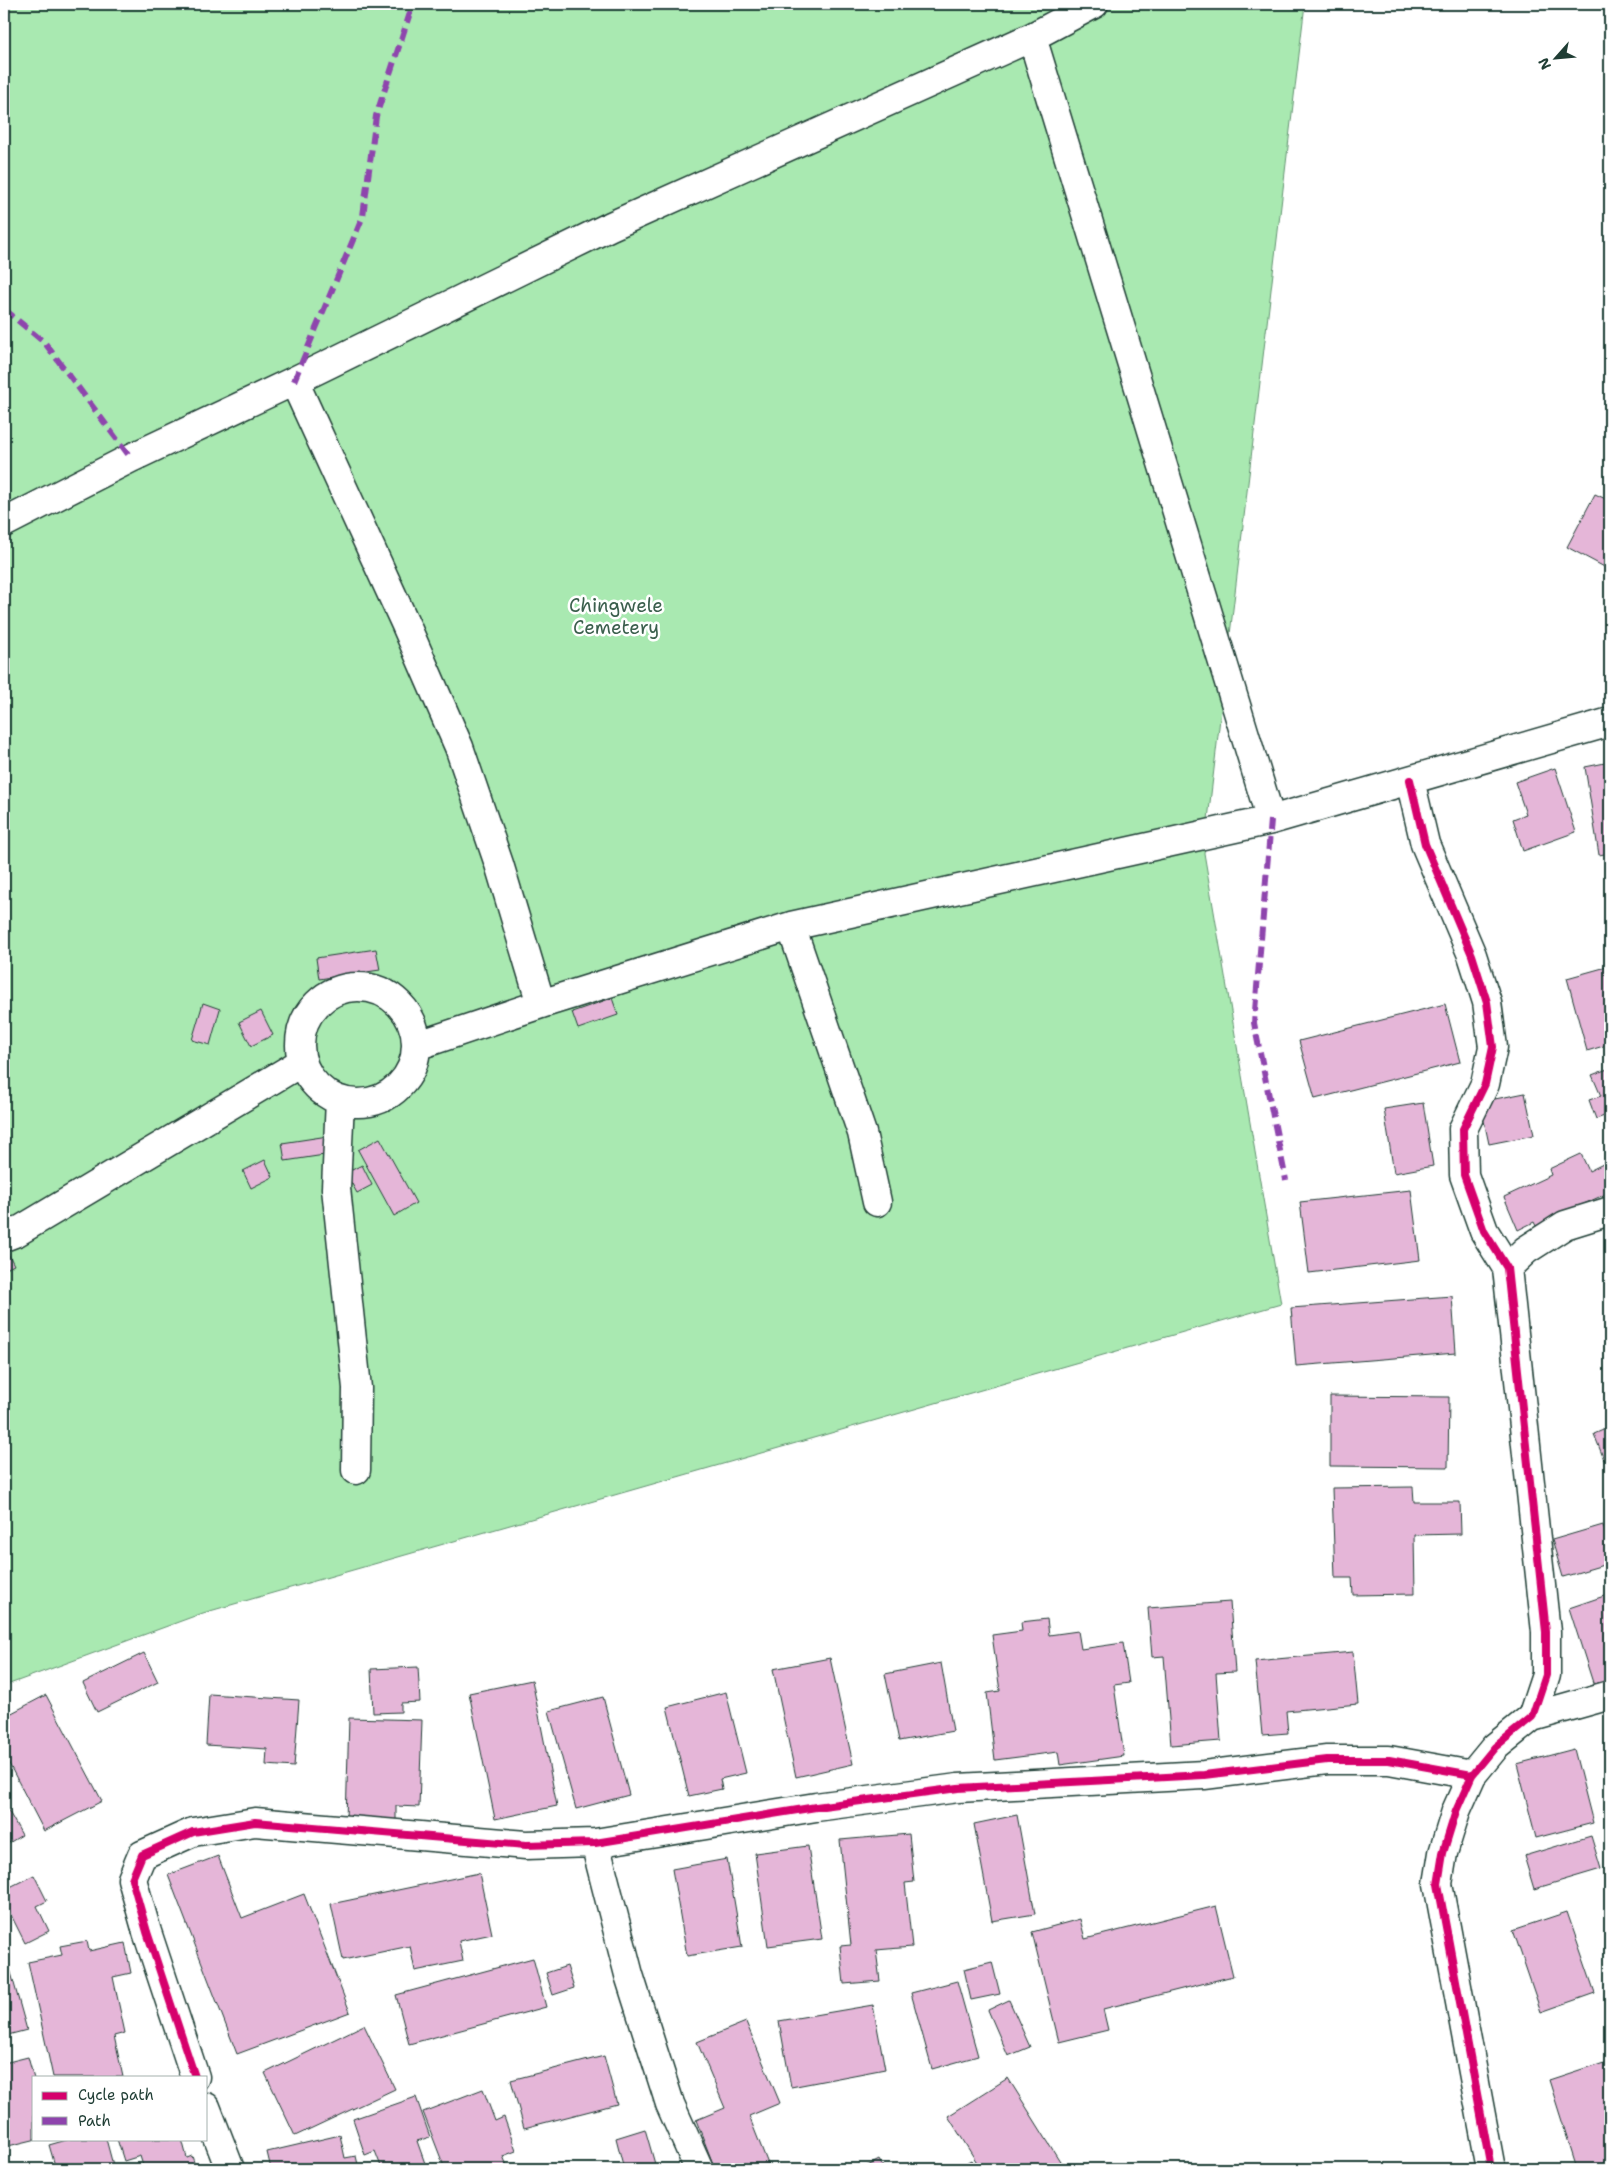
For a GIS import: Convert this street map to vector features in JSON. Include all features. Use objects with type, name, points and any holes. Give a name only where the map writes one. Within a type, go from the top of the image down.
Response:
[{"type":"street","points":[[4,523],[131,458],[294,381],[611,226],[1032,37],[1094,4]]},
{"type":"street","points":[[1032,37],[1271,820]]},
{"type":"street","points":[[294,381],[405,623],[459,747],[499,864],[541,1004]]},
{"type":"street","points":[[416,1046],[541,1004],[791,926],[1271,820],[1610,722]]},
{"type":"street","points":[[1410,780],[1425,844],[1472,955],[1487,1002],[1493,1047],[1485,1084],[1463,1128],[1464,1175],[1484,1231],[1507,1268],[1546,1632],[1546,1675],[1532,1717]]},
{"type":"street","points":[[791,926],[862,1133],[877,1202]]},
{"type":"street","points":[[358,986],[376,989],[393,998],[405,1011],[414,1027],[416,1046],[414,1063],[405,1080],[392,1092],[376,1101],[358,1103],[340,1100],[323,1091],[310,1078],[302,1062],[300,1044],[303,1026],[311,1010],[324,997],[340,988],[358,986]]},
{"type":"street","points":[[4,1237],[17,1232],[302,1062]]},
{"type":"street","points":[[340,1100],[336,1188],[357,1388],[356,1470]]},
{"type":"street","points":[[1507,1268],[1526,1250],[1564,1225],[1610,1212]]},
{"type":"street","points":[[1491,2169],[1438,1884],[1448,1836],[1472,1775],[1495,1746],[1532,1717],[1610,1695]]},
{"type":"street","points":[[195,2076],[146,1932],[132,1879],[142,1855],[193,1832],[254,1822],[526,1845],[595,1843],[816,1807],[958,1788],[1204,1775],[1327,1760],[1389,1760],[1472,1775]]},
{"type":"street","points":[[595,1843],[632,1985],[670,2104],[699,2169]]},
{"type":"street","points":[[208,2112],[230,2169]]},
{"type":"green space","name":"Chingwele Cemetery","points":[[4,4],[1305,4],[1204,853],[1281,1304],[203,1613],[4,1686]]},
{"type":"building","points":[[1595,494],[1610,501],[1610,570],[1567,547]]},
{"type":"building","points":[[1610,762],[1610,853],[1599,855],[1585,767]]},
{"type":"building","points":[[1555,768],[1576,832],[1523,851],[1513,819],[1526,814],[1515,782]]},
{"type":"building","points":[[376,949],[380,970],[319,979],[316,958]]},
{"type":"building","points":[[1610,966],[1610,1044],[1587,1051],[1567,978]]},
{"type":"building","points":[[612,998],[618,1015],[578,1029],[572,1012]]},
{"type":"building","points":[[203,1003],[220,1009],[210,1045],[192,1040]]},
{"type":"building","points":[[1445,1004],[1460,1062],[1315,1099],[1299,1041]]},
{"type":"building","points":[[261,1011],[273,1035],[251,1046],[239,1022]]},
{"type":"building","points":[[1610,1068],[1610,1114],[1596,1119],[1589,1100],[1601,1096],[1592,1075]]},
{"type":"building","points":[[1525,1093],[1534,1135],[1489,1144],[1480,1102]]},
{"type":"building","points":[[1423,1103],[1433,1166],[1394,1173],[1384,1109]]},
{"type":"building","points":[[328,1136],[331,1154],[285,1161],[282,1143]]},
{"type":"building","points":[[380,1138],[416,1203],[394,1216],[358,1150]]},
{"type":"building","points":[[1581,1154],[1589,1171],[1603,1164],[1610,1179],[1610,1192],[1536,1226],[1534,1222],[1518,1230],[1504,1197],[1551,1175],[1549,1169]]},
{"type":"building","points":[[265,1160],[273,1177],[251,1188],[243,1171]]},
{"type":"building","points":[[362,1165],[372,1185],[357,1193],[346,1173]]},
{"type":"building","points":[[1411,1190],[1420,1260],[1309,1273],[1300,1202]]},
{"type":"building","points":[[6,1249],[14,1265],[4,1270],[4,1250]]},
{"type":"building","points":[[1452,1296],[1456,1353],[1296,1366],[1291,1308]]},
{"type":"building","points":[[1330,1396],[1449,1397],[1448,1467],[1330,1466]]},
{"type":"building","points":[[1610,1427],[1610,1475],[1594,1434]]},
{"type":"building","points":[[1413,1487],[1414,1502],[1460,1502],[1461,1534],[1414,1535],[1415,1594],[1353,1595],[1352,1578],[1335,1578],[1332,1488]]},
{"type":"building","points":[[1603,1525],[1610,1550],[1610,1563],[1563,1577],[1552,1540]]},
{"type":"building","points":[[1610,1594],[1610,1684],[1595,1689],[1569,1608]]},
{"type":"building","points":[[1230,1602],[1235,1672],[1216,1673],[1221,1741],[1171,1745],[1164,1656],[1152,1657],[1148,1608]]},
{"type":"building","points":[[1047,1619],[1049,1635],[1078,1631],[1081,1649],[1123,1643],[1129,1683],[1114,1685],[1124,1756],[1060,1765],[1058,1752],[995,1760],[987,1693],[1000,1691],[992,1635],[1022,1631],[1021,1622]]},
{"type":"building","points":[[1353,1652],[1358,1704],[1286,1711],[1288,1733],[1262,1735],[1255,1661]]},
{"type":"building","points":[[144,1653],[158,1682],[97,1712],[83,1683]]},
{"type":"building","points":[[830,1658],[853,1764],[796,1777],[773,1669]]},
{"type":"building","points":[[941,1663],[953,1731],[899,1741],[885,1674]]},
{"type":"building","points":[[418,1667],[420,1702],[401,1703],[401,1712],[373,1713],[371,1669]]},
{"type":"building","points":[[532,1680],[557,1806],[495,1819],[469,1693]]},
{"type":"building","points":[[726,1692],[746,1773],[720,1779],[722,1789],[689,1796],[667,1707]]},
{"type":"building","points":[[209,1694],[299,1700],[294,1767],[266,1765],[267,1749],[206,1745]]},
{"type":"building","points":[[46,1695],[102,1801],[44,1831],[4,1754],[4,1717]]},
{"type":"building","points":[[603,1697],[629,1795],[576,1809],[549,1711]]},
{"type":"building","points":[[349,1718],[422,1720],[419,1807],[396,1806],[396,1822],[346,1820]]},
{"type":"building","points":[[1574,1749],[1593,1823],[1536,1838],[1517,1764]]},
{"type":"building","points":[[4,1803],[22,1835],[4,1846]]},
{"type":"building","points":[[1017,1815],[1035,1914],[992,1921],[974,1824]]},
{"type":"building","points":[[909,1834],[914,1882],[905,1883],[912,1947],[876,1950],[880,1981],[844,1984],[840,1946],[851,1945],[840,1840]]},
{"type":"building","points":[[1591,1836],[1601,1869],[1534,1889],[1524,1856]]},
{"type":"building","points":[[808,1846],[822,1939],[768,1946],[755,1853]]},
{"type":"building","points":[[218,1856],[242,1918],[304,1894],[350,2012],[237,2054],[168,1875]]},
{"type":"building","points":[[727,1859],[742,1947],[687,1956],[672,1869]]},
{"type":"building","points":[[479,1873],[492,1934],[459,1941],[463,1961],[415,1971],[410,1946],[343,1960],[331,1904]]},
{"type":"building","points":[[34,1875],[47,1901],[37,1906],[49,1931],[25,1943],[4,1901],[4,1890]]},
{"type":"building","points":[[1216,1906],[1233,1976],[1103,2009],[1108,2030],[1059,2042],[1032,1932],[1080,1919],[1085,1939]]},
{"type":"building","points":[[1567,1912],[1595,1993],[1541,2012],[1513,1930]]},
{"type":"building","points":[[87,1941],[89,1951],[125,1943],[131,1973],[113,1977],[125,2033],[114,2036],[123,2076],[53,2076],[28,1962],[62,1955],[60,1946]]},
{"type":"building","points":[[533,1958],[546,2007],[409,2044],[396,1995]]},
{"type":"building","points":[[992,1962],[1000,1994],[971,2000],[964,1969]]},
{"type":"building","points":[[567,1966],[574,1988],[553,1995],[546,1973]]},
{"type":"building","points":[[10,1969],[27,2030],[4,2036],[4,1971]]},
{"type":"building","points":[[957,1981],[978,2056],[932,2069],[911,1993]]},
{"type":"building","points":[[1009,2000],[1030,2047],[1008,2056],[988,2010]]},
{"type":"building","points":[[873,2005],[885,2069],[791,2087],[779,2021]]},
{"type":"building","points":[[746,2022],[780,2103],[749,2116],[768,2164],[755,2169],[715,2169],[696,2120],[725,2108],[697,2042]]},
{"type":"building","points":[[364,2025],[395,2089],[295,2136],[265,2073]]},
{"type":"building","points":[[604,2056],[617,2104],[524,2128],[511,2080]]},
{"type":"building","points":[[28,2057],[33,2076],[33,2140],[4,2147],[4,2063]]},
{"type":"building","points":[[1610,2060],[1610,2161],[1586,2169],[1577,2169],[1549,2080]]},
{"type":"building","points":[[1008,2078],[1063,2166],[1058,2169],[981,2169],[948,2116]]},
{"type":"building","points":[[483,2089],[495,2121],[504,2117],[516,2151],[503,2156],[508,2168],[445,2169],[423,2112]]},
{"type":"building","points":[[416,2097],[430,2137],[417,2141],[427,2169],[382,2169],[375,2151],[365,2155],[353,2119]]},
{"type":"building","points":[[645,2129],[655,2164],[635,2169],[624,2169],[616,2138]]},
{"type":"building","points":[[340,2135],[345,2158],[356,2156],[359,2169],[271,2169],[267,2152]]},
{"type":"building","points":[[66,2140],[106,2140],[113,2165],[99,2169],[56,2169],[49,2145]]},
{"type":"building","points":[[117,2140],[182,2140],[187,2158],[192,2156],[196,2169],[144,2169],[140,2156],[124,2161]]},
{"type":"building","points":[[879,2160],[884,2169],[862,2169]]},
{"type":"building","points":[[971,2160],[976,2169],[955,2169]]},
{"type":"marked path","points":[[294,381],[363,216],[376,116],[413,4]]},
{"type":"marked path","points":[[4,309],[45,343],[131,458]]},
{"type":"marked path","points":[[1271,820],[1254,1023],[1286,1180]]},
{"type":"cycle path","points":[[1410,780],[1425,844],[1472,955],[1487,1002],[1493,1047],[1485,1084],[1463,1129],[1464,1175],[1484,1231],[1507,1268],[1546,1632],[1546,1675],[1532,1717],[1495,1747],[1472,1775],[1456,1811],[1443,1853],[1438,1884],[1491,2169]]},
{"type":"cycle path","points":[[195,2076],[147,1932],[132,1879],[142,1855],[193,1832],[255,1822],[526,1845],[595,1843],[816,1807],[958,1788],[1204,1775],[1327,1760],[1389,1760],[1472,1775]]}]
